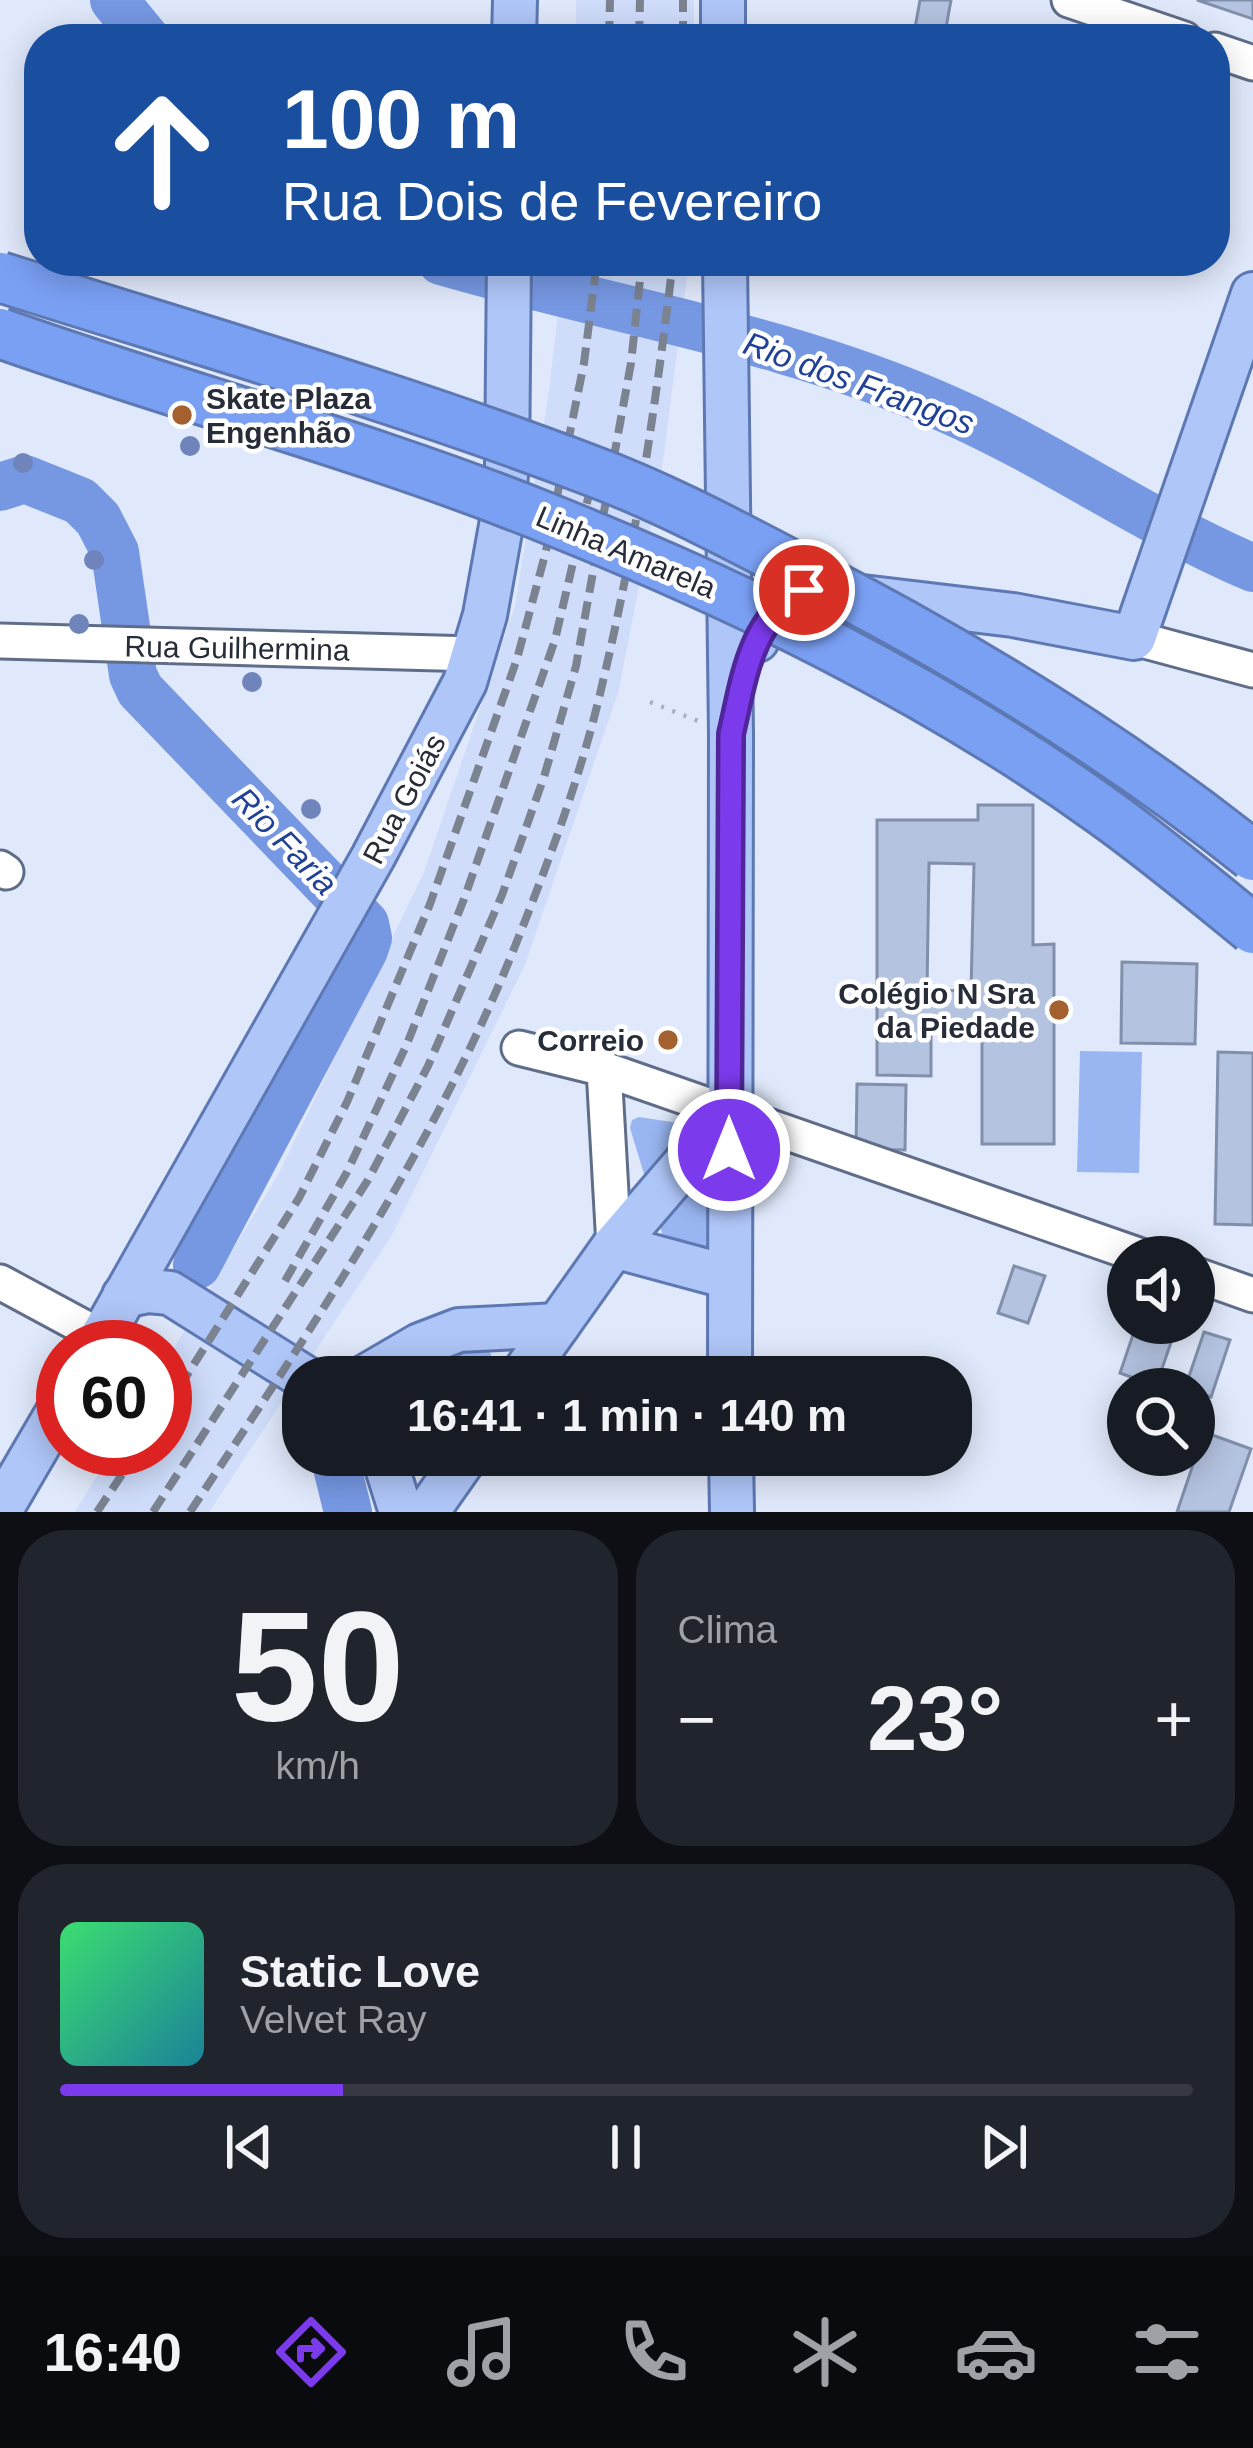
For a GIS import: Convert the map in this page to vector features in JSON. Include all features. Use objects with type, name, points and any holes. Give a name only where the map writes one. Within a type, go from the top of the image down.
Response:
[{"type":"highway","name":"Linha Amarela","points":[[0,277],[591,470],[722,529],[955,652],[1137,769],[1253,856]]},
{"type":"highway","name":"Linha Amarela","points":[[0,333],[426,472],[711,587],[860,662],[1015,754],[1101,809],[1253,929]]},
{"type":"main road","name":"Rua Goiás","points":[[111,1320],[374,857],[443,727],[475,654],[501,526],[509,276]]},
{"type":"main road","points":[[725,276],[731,734],[730,1356]]},
{"type":"main road","points":[[731,734],[745,673],[764,622],[778,605],[804,590],[1013,615],[1134,638],[1253,294]]},
{"type":"main road","points":[[726,336],[752,516],[769,553],[804,590]]},
{"type":"main road","points":[[536,1356],[614,1246],[730,1111]]},
{"type":"main road","points":[[152,1246],[157,1271],[170,1293]]},
{"type":"main road","points":[[614,1246],[729,1277]]},
{"type":"main road","points":[[124,1296],[170,1293],[282,1363]]},
{"type":"main road","points":[[401,1356],[459,1330],[558,1324]]},
{"type":"main road","points":[[0,1511],[36,1449]]},
{"type":"main road","points":[[390,1476],[401,1512]]},
{"type":"main road","points":[[427,1512],[452,1476]]},
{"type":"main road","points":[[731,1476],[732,1512]]},
{"type":"street","points":[[1069,0],[1140,24]]},
{"type":"street","points":[[1134,638],[1253,670]]},
{"type":"street","name":"Rua Guilhermina","points":[[0,641],[475,654]]},
{"type":"street","points":[[519,1048],[604,1069],[1107,1244]]},
{"type":"street","points":[[604,1069],[614,1246]]},
{"type":"street","points":[[1215,1281],[1253,1295]]},
{"type":"street","points":[[0,1282],[63,1320]]},
{"type":"path","points":[[650,702],[731,734]]},
{"type":"shaded area","points":[[576,0],[694,0],[694,24],[576,24]]},
{"type":"shaded area","points":[[562,276],[687,276],[661,476],[618,693],[525,965],[392,1235],[312,1356],[282,1356],[282,1402],[209,1512],[75,1512],[97,1476],[192,1476],[191,1320],[279,1173],[424,872],[515,606]]},
{"type":"shaded area","points":[[1080,1051],[1142,1052],[1139,1173],[1077,1172]]},
{"type":"shaded area","points":[[639,1117],[692,1125],[718,1173],[714,1249],[706,1254],[666,1246],[630,1128]]},
{"type":"shaded area","points":[[485,1347],[491,1356],[456,1356]]},
{"type":"building","points":[[920,0],[951,0],[947,24],[916,24]]},
{"type":"building","points":[[1197,0],[1253,0],[1253,19]]},
{"type":"building","points":[[978,805],[1033,805],[1033,945],[1054,944],[1054,1144],[982,1144],[982,1021],[931,1021],[931,1076],[877,1075],[877,820],[978,820]],"holes":[[[929,863],[974,864],[971,991],[927,990]]]},
{"type":"building","points":[[1122,962],[1197,964],[1195,1044],[1121,1043]]},
{"type":"building","points":[[1218,1052],[1253,1053],[1253,1225],[1215,1224]]},
{"type":"building","points":[[857,1084],[906,1085],[905,1150],[856,1149]]},
{"type":"building","points":[[1014,1266],[1045,1276],[1028,1323],[998,1313]]},
{"type":"building","points":[[1215,1335],[1230,1340],[1215,1385],[1215,1368],[1192,1368],[1200,1344],[1215,1344]]},
{"type":"building","points":[[1130,1344],[1170,1344],[1162,1368],[1122,1368]]},
{"type":"building","points":[[1215,1436],[1251,1449],[1229,1512],[1177,1512],[1189,1476],[1215,1476]]},
{"type":"waterway","name":"Rio dos Frangos","points":[[114,0],[134,24]]},
{"type":"waterway","name":"Rio dos Frangos","points":[[497,276],[760,343],[886,384],[986,427],[1175,531],[1253,568]]},
{"type":"waterway","name":"Rio Faria","points":[[0,487],[25,479],[80,501],[98,519],[115,552],[133,675],[140,690],[365,924],[364,950],[197,1265]]},
{"type":"waterway","name":"Rio Faria","points":[[339,1476],[348,1512]]},
{"type":"railway","points":[[609,24],[610,0]]},
{"type":"railway","points":[[639,24],[640,0]]},
{"type":"railway","points":[[683,0],[683,24]]},
{"type":"railway","points":[[192,1367],[299,1198],[347,1102],[430,904],[517,659],[546,551],[584,363],[595,276]]},
{"type":"railway","points":[[153,1512],[368,1180],[428,1066],[502,895],[544,777],[576,666],[631,363],[640,276]]},
{"type":"railway","points":[[190,1512],[327,1302],[413,1158],[489,1008],[533,900],[587,745],[615,629],[644,472],[671,276]]},
{"type":"railway","points":[[285,1281],[347,1172],[407,1044],[464,899],[555,640],[593,477]]},
{"type":"railway","points":[[97,1512],[121,1476]]},
{"type":"place","name":"Skate Plaza Engenhão","points":[[182,415]]},
{"type":"place","name":"Colégio N Sra da Piedade","points":[[1059,1010]]},
{"type":"place","name":"Correio","points":[[668,1040]]},
{"type":"route","points":[[729,1150],[731,734],[745,673],[764,622],[778,605],[804,590]]}]
